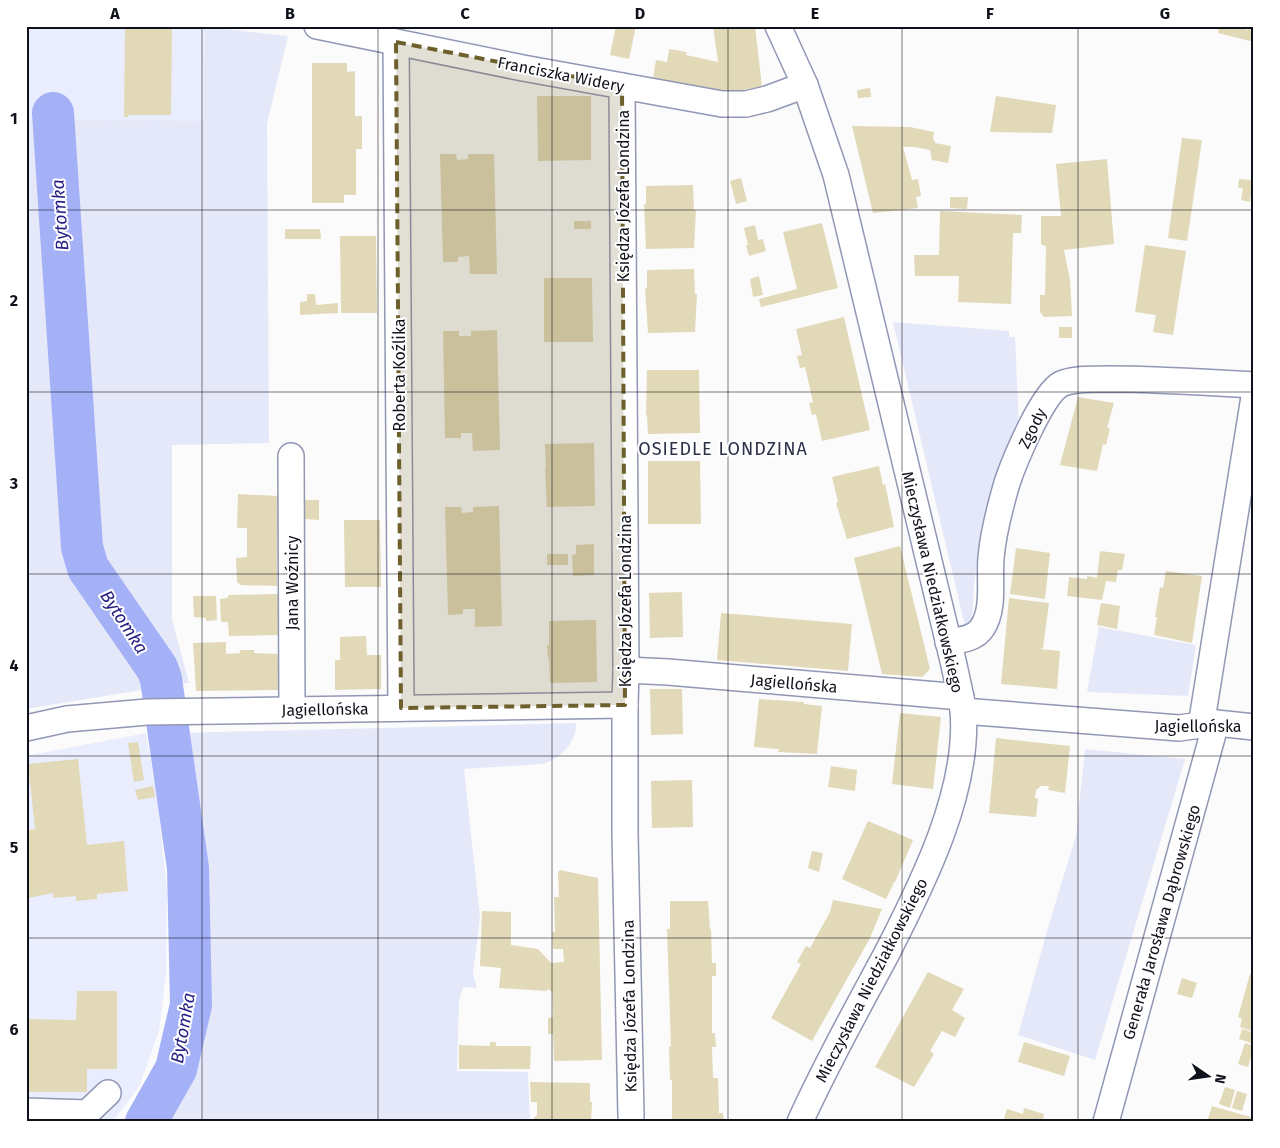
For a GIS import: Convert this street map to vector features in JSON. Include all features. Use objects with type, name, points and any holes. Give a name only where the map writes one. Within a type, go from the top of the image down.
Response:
[{"type":"street","name":"Franciszka Widery","points":[[317,26],[722,104],[746,104],[767,99],[805,85]]},
{"type":"street","name":"Mieczysława Niedziałkowskiego","points":[[778,26],[805,85],[838,184],[962,704],[962,733],[958,774],[951,805],[926,872],[900,928],[800,1122]]},
{"type":"street","name":"Roberta Koźlika","points":[[396,42],[401,708]]},
{"type":"street","name":"Księdza Józefa Londzina","points":[[622,86],[626,670],[625,834],[631,1116]]},
{"type":"street","name":"Zgody","points":[[948,642],[974,636],[981,631],[986,622],[989,610],[991,557],[1007,483],[1022,446],[1045,400],[1059,385],[1069,381],[1116,379],[1254,385]]},
{"type":"street","name":"Generała Jarosława Dąbrowskiego","points":[[1106,1122],[1208,724],[1254,397]]},
{"type":"street","name":"Jana Woźnicy","points":[[291,456],[292,710]]},
{"type":"street","name":"Jagiellońska","points":[[626,670],[678,673],[1179,728],[1208,724],[1254,727]]},
{"type":"street","name":"Jagiellońska","points":[[26,728],[68,719],[147,712],[625,704]]},
{"type":"street","points":[[26,1111],[87,1113],[108,1093]]},
{"type":"highlighted area","points":[[396,42],[622,86],[625,705],[401,708]]},
{"type":"shaded area","points":[[26,26],[205,26],[205,122],[26,120]]},
{"type":"shaded area","points":[[205,27],[288,36],[267,124],[269,443],[172,445],[172,619],[189,683],[177,684],[170,667],[134,607],[98,558],[92,521],[71,120],[204,121]]},
{"type":"shaded area","points":[[26,120],[36,120],[45,149],[65,532],[89,590],[149,683],[148,689],[26,709]]},
{"type":"shaded area","points":[[893,322],[1009,331],[1009,337],[1015,337],[1019,426],[990,499],[979,545],[972,622],[965,626]]},
{"type":"shaded area","points":[[1099,627],[1196,645],[1188,696],[1087,692]]},
{"type":"shaded area","points":[[576,723],[574,737],[566,749],[549,762],[464,769],[480,917],[473,974],[477,988],[463,987],[459,1001],[457,1071],[528,1072],[530,1122],[160,1122],[184,1075],[198,999],[196,869],[182,733]]},
{"type":"shaded area","points":[[146,733],[158,803],[167,890],[166,973],[159,1031],[139,1087],[112,1122],[26,1122],[26,756]]},
{"type":"shaded area","points":[[1085,749],[1185,759],[1095,1060],[1018,1035],[1076,836]]},
{"type":"building","points":[[125,26],[172,26],[171,115],[129,115],[124,117]]},
{"type":"building","points":[[616,26],[636,26],[629,59],[610,55]]},
{"type":"building","points":[[713,26],[755,26],[762,87],[722,93],[653,78],[656,60],[667,62],[669,49],[687,52],[686,55],[718,62]]},
{"type":"building","points":[[1219,26],[1234,26],[1248,30],[1249,26],[1254,26],[1254,42],[1218,33]]},
{"type":"building","points":[[312,63],[347,63],[347,72],[355,71],[355,116],[362,116],[362,149],[356,149],[356,195],[344,195],[344,203],[312,203]]},
{"type":"building","points":[[870,88],[871,97],[858,98],[857,90]]},
{"type":"building","points":[[537,96],[591,96],[591,160],[538,161]]},
{"type":"building","points":[[996,96],[1056,105],[1052,133],[990,132]]},
{"type":"building","points":[[852,126],[910,127],[934,132],[933,138],[935,143],[951,146],[948,163],[932,160],[930,150],[903,147],[912,180],[918,179],[921,196],[916,197],[918,208],[873,213]]},
{"type":"building","points":[[1182,138],[1202,140],[1187,241],[1168,238]]},
{"type":"building","points":[[440,154],[456,154],[457,160],[468,159],[468,154],[494,154],[497,274],[470,274],[469,256],[458,257],[458,262],[443,262]]},
{"type":"building","points":[[1107,159],[1114,244],[1064,250],[1070,280],[1072,316],[1044,317],[1040,312],[1040,295],[1045,295],[1046,246],[1041,243],[1041,216],[1061,216],[1056,164]]},
{"type":"building","points":[[741,178],[747,201],[736,204],[730,181]]},
{"type":"building","points":[[1239,179],[1253,180],[1250,202],[1241,200],[1243,188],[1238,188]]},
{"type":"building","points":[[693,185],[694,210],[696,210],[694,248],[646,249],[644,204],[646,204],[646,186]]},
{"type":"building","points":[[950,197],[968,197],[967,209],[950,208]]},
{"type":"building","points":[[940,211],[1022,215],[1021,233],[1013,233],[1011,304],[958,302],[959,276],[915,276],[914,255],[939,255]]},
{"type":"building","points":[[574,221],[591,221],[591,229],[574,229]]},
{"type":"building","points":[[822,223],[838,288],[761,307],[759,299],[797,289],[783,232]]},
{"type":"building","points":[[755,225],[758,240],[763,239],[766,251],[749,256],[744,228]]},
{"type":"building","points":[[285,229],[320,229],[321,239],[285,239]]},
{"type":"building","points":[[340,236],[376,236],[377,313],[341,313]]},
{"type":"building","points":[[1145,245],[1186,251],[1173,335],[1153,332],[1156,315],[1135,312]]},
{"type":"building","points":[[694,269],[695,294],[697,294],[695,332],[648,333],[645,288],[647,288],[647,270]]},
{"type":"building","points":[[759,276],[763,295],[753,297],[750,279]]},
{"type":"building","points":[[544,278],[592,278],[593,342],[544,342]]},
{"type":"building","points":[[307,294],[315,294],[316,305],[338,303],[338,313],[300,315],[300,302],[307,301]]},
{"type":"building","points":[[844,317],[870,430],[822,441],[816,414],[812,415],[809,403],[813,402],[805,367],[800,368],[797,356],[802,355],[796,329]]},
{"type":"building","points":[[1059,327],[1072,327],[1072,338],[1059,338]]},
{"type":"building","points":[[497,330],[500,450],[473,451],[472,433],[461,433],[461,438],[445,438],[443,331],[459,331],[459,336],[471,336],[471,331]]},
{"type":"building","points":[[647,370],[699,370],[700,433],[648,434],[646,415]]},
{"type":"building","points":[[1078,397],[1114,403],[1107,428],[1110,428],[1106,445],[1103,444],[1097,471],[1060,465]]},
{"type":"building","points":[[594,443],[595,506],[547,507],[545,444]]},
{"type":"building","points":[[648,461],[700,461],[701,524],[648,524]]},
{"type":"building","points":[[879,466],[883,485],[885,484],[894,527],[847,539],[836,503],[838,502],[832,477]]},
{"type":"building","points":[[238,494],[278,496],[277,586],[241,585],[237,582],[236,558],[247,557],[247,528],[237,528]]},
{"type":"building","points":[[303,500],[319,500],[319,520],[304,519]]},
{"type":"building","points":[[499,506],[502,626],[475,627],[475,609],[463,609],[463,614],[448,615],[445,507],[461,507],[462,513],[473,512],[473,507]]},
{"type":"building","points":[[344,520],[380,520],[381,587],[345,587]]},
{"type":"building","points":[[594,544],[594,575],[573,576],[572,555],[576,554],[576,545]]},
{"type":"building","points":[[900,546],[930,669],[922,677],[882,674],[854,558]]},
{"type":"building","points":[[1016,548],[1050,553],[1045,599],[1010,594]]},
{"type":"building","points":[[1100,551],[1125,554],[1122,570],[1118,570],[1116,582],[1106,581],[1102,600],[1067,596],[1069,577],[1087,579],[1087,576],[1097,578]]},
{"type":"building","points":[[547,554],[568,554],[568,565],[547,565]]},
{"type":"building","points":[[1166,571],[1202,576],[1192,643],[1154,635],[1160,587],[1163,588]]},
{"type":"building","points":[[682,592],[683,637],[650,638],[649,593]]},
{"type":"building","points":[[278,594],[279,635],[229,636],[228,622],[221,622],[220,599],[227,598],[229,595]]},
{"type":"building","points":[[193,596],[216,596],[217,620],[206,621],[206,618],[194,617]]},
{"type":"building","points":[[1009,598],[1049,603],[1043,648],[1040,649],[1060,651],[1057,689],[1001,684]]},
{"type":"building","points":[[1101,603],[1120,606],[1117,629],[1097,625]]},
{"type":"building","points":[[721,613],[852,624],[848,671],[717,660]]},
{"type":"building","points":[[596,620],[597,682],[550,683],[547,645],[549,645],[549,621]]},
{"type":"building","points":[[366,636],[367,655],[381,655],[381,689],[335,690],[335,660],[340,660],[340,637]]},
{"type":"building","points":[[226,642],[226,654],[240,653],[240,650],[254,650],[254,653],[280,654],[280,690],[196,691],[193,643]]},
{"type":"building","points":[[650,689],[682,689],[683,734],[651,735]]},
{"type":"building","points":[[759,699],[804,702],[804,704],[822,706],[817,754],[778,752],[779,749],[754,747]]},
{"type":"building","points":[[900,713],[941,717],[933,789],[892,784]]},
{"type":"building","points":[[996,738],[1070,746],[1065,793],[1048,790],[1049,786],[1041,786],[1036,790],[1035,798],[1038,799],[1036,817],[989,813]]},
{"type":"building","points":[[138,742],[144,780],[134,782],[128,743]]},
{"type":"building","points":[[78,759],[87,845],[124,841],[128,891],[97,894],[97,899],[76,901],[76,896],[53,898],[53,893],[29,898],[26,885],[26,831],[35,829],[28,764]]},
{"type":"building","points":[[831,766],[857,770],[855,791],[828,787]]},
{"type":"building","points":[[692,780],[693,827],[652,828],[651,781]]},
{"type":"building","points":[[153,786],[155,797],[138,800],[135,790]]},
{"type":"building","points":[[868,821],[913,840],[886,899],[842,879]]},
{"type":"building","points":[[812,851],[823,853],[819,872],[808,868]]},
{"type":"building","points":[[560,870],[598,878],[602,1060],[554,1061],[553,1034],[548,1034],[548,1018],[553,1017],[552,992],[548,989],[546,991],[499,988],[501,968],[480,966],[482,911],[511,912],[511,945],[538,949],[551,963],[564,962],[563,949],[553,949],[552,932],[555,932],[554,897],[559,897],[558,872]]},
{"type":"building","points":[[833,900],[882,909],[869,940],[812,1041],[771,1018],[801,964],[797,962],[806,946],[810,948],[830,912]]},
{"type":"building","points":[[670,901],[708,901],[712,963],[716,963],[716,976],[712,976],[712,1033],[715,1033],[716,1047],[712,1047],[713,1078],[718,1078],[719,1113],[723,1113],[724,1122],[672,1122],[667,929],[670,929]]},
{"type":"building","points":[[928,972],[964,989],[952,1010],[965,1018],[955,1037],[942,1031],[930,1051],[934,1054],[914,1087],[875,1067]]},
{"type":"building","points":[[1250,974],[1254,975],[1254,1032],[1240,1027],[1242,1019],[1238,1017]]},
{"type":"building","points":[[1182,978],[1197,983],[1192,998],[1177,994]]},
{"type":"building","points":[[77,991],[117,991],[117,1069],[87,1069],[87,1092],[26,1092],[26,1019],[76,1020]]},
{"type":"building","points":[[1242,1029],[1254,1033],[1254,1044],[1239,1039]]},
{"type":"building","points":[[490,1042],[496,1042],[496,1046],[531,1046],[530,1069],[459,1069],[459,1045],[490,1046]]},
{"type":"building","points":[[1024,1042],[1070,1056],[1064,1076],[1018,1062]]},
{"type":"building","points":[[1245,1043],[1254,1046],[1248,1067],[1238,1064]]},
{"type":"building","points":[[530,1082],[590,1083],[590,1102],[592,1102],[591,1122],[533,1122],[537,1115],[537,1102],[531,1102]]},
{"type":"building","points":[[1225,1087],[1235,1090],[1230,1108],[1219,1104]]},
{"type":"building","points":[[1237,1091],[1247,1094],[1242,1111],[1232,1108]]},
{"type":"building","points":[[1212,1106],[1254,1118],[1254,1122],[1207,1122]]},
{"type":"building","points":[[1024,1108],[1044,1114],[1043,1119],[1049,1122],[1003,1122],[1007,1109],[1023,1114]]},
{"type":"waterway","name":"Bytomka","points":[[53,113],[82,547],[88,568],[157,668],[161,679],[188,868],[191,1005],[176,1069],[146,1122]]},
{"type":"district","name":"OSIEDLE LONDZINA","points":[[723,449]]}]
